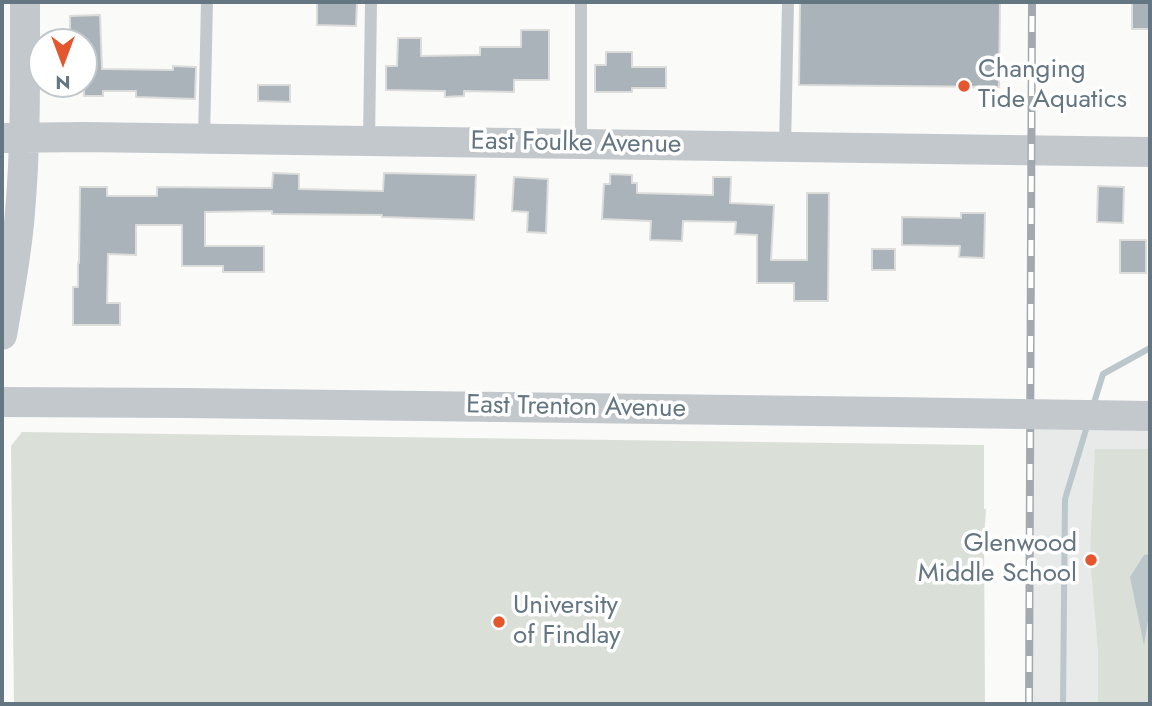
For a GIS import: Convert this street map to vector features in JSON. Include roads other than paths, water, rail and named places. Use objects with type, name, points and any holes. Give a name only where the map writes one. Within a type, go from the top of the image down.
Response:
[{"type":"street","points":[[2,335],[16,258],[20,211],[13,138],[25,2]]},
{"type":"street","name":"East Foulke Avenue","points":[[13,138],[1150,152]]},
{"type":"street","name":"East Trenton Avenue","points":[[2,402],[1150,416]]},
{"type":"lane","points":[[204,139],[207,2]]},
{"type":"lane","points":[[369,141],[371,2]]},
{"type":"lane","points":[[581,2],[581,145]]},
{"type":"lane","points":[[785,148],[788,2]]},
{"type":"waterway","points":[[1093,406],[1103,374],[1150,348]]},
{"type":"waterway","points":[[1063,704],[1065,499],[1088,423]]},
{"type":"railway","points":[[1029,704],[1032,2]]},
{"type":"place","name":"Changing Tide Aquatics","points":[[964,86]]},
{"type":"place","name":"Glenwood Middle School","points":[[1091,560]]},
{"type":"place","name":"University of Findlay","points":[[499,622]]}]
